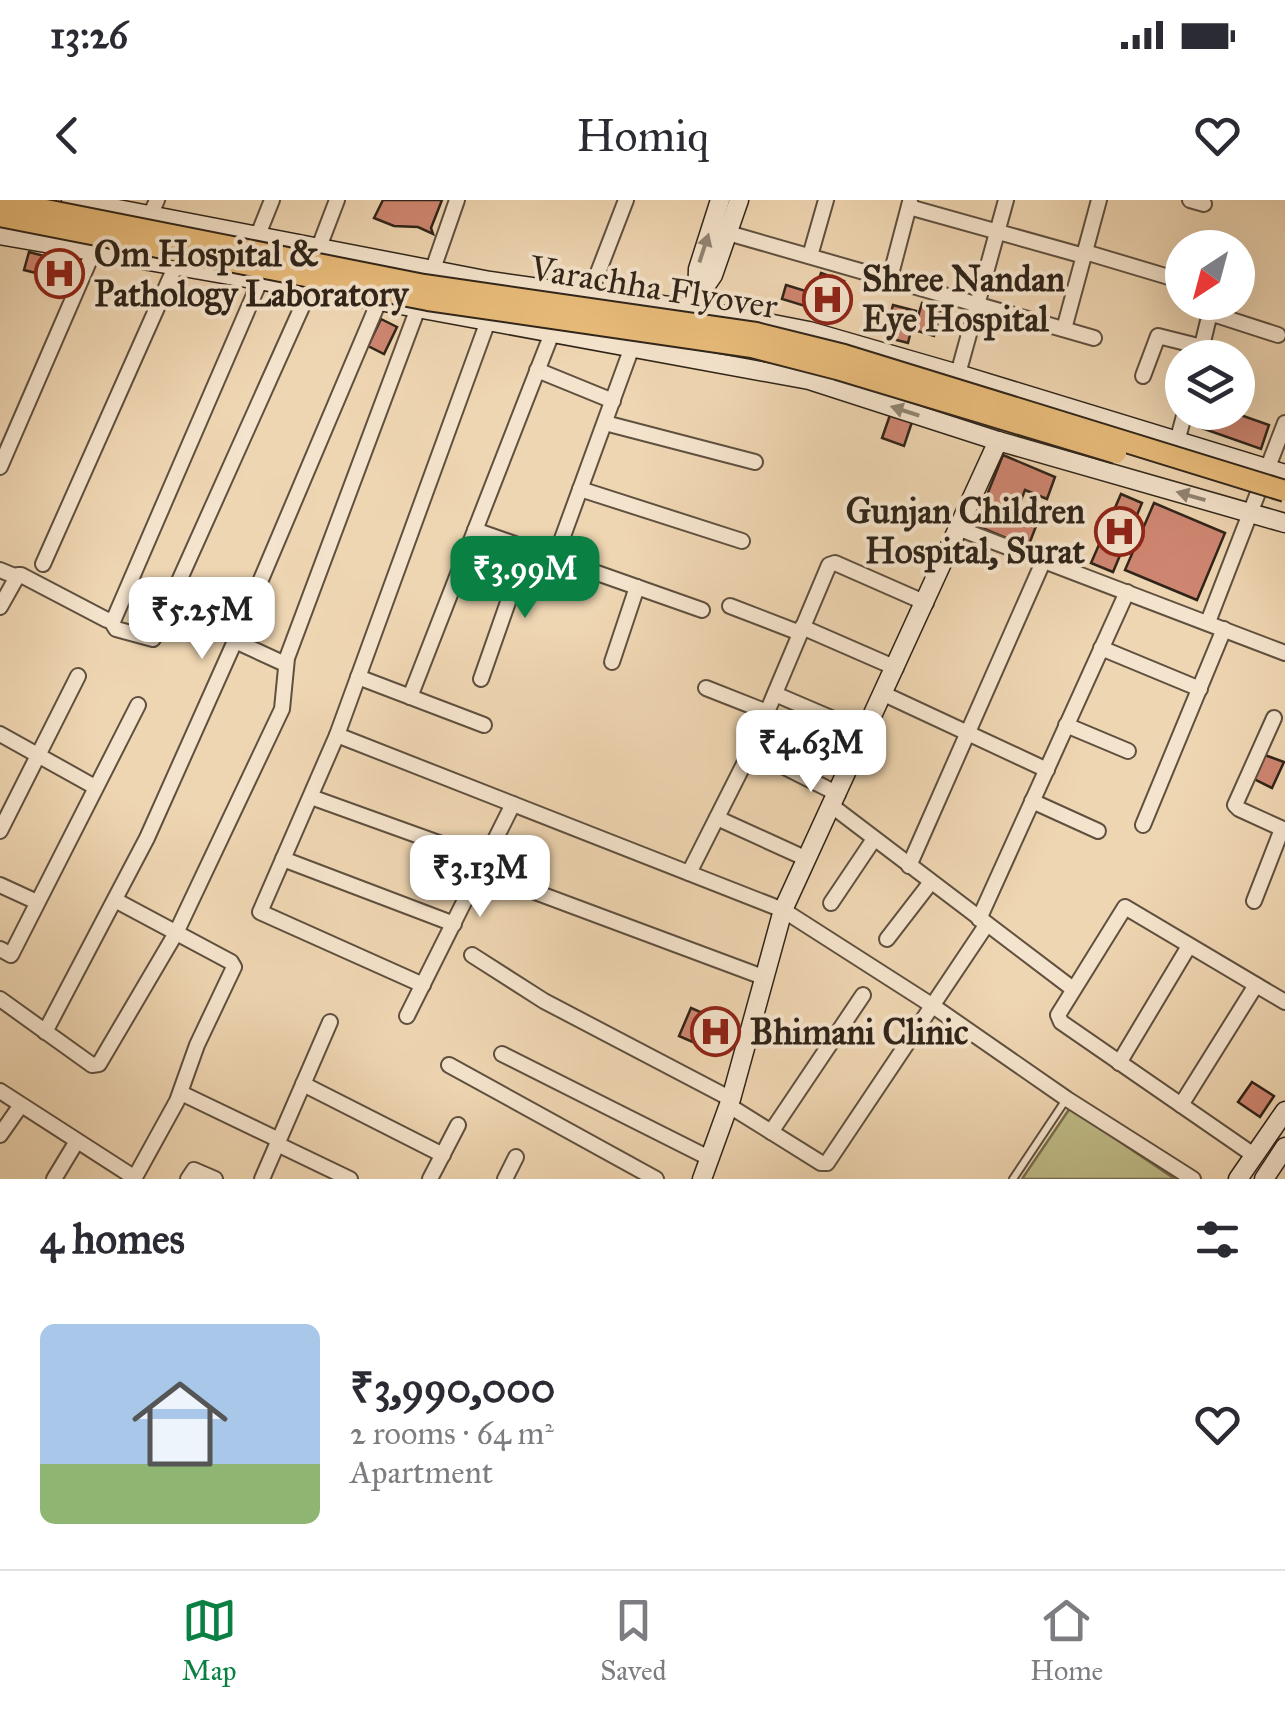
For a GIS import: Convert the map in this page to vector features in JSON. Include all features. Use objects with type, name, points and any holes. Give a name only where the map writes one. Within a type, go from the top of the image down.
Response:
[{"type":"main road","name":"Varachha Flyover","points":[[0,202],[424,284],[756,334],[844,355],[1285,491]]},
{"type":"main road","name":"Varachha Flyover","points":[[0,216],[428,300],[752,348],[838,369],[1285,504]]},
{"type":"street","points":[[71,200],[153,208],[258,235],[490,281],[589,296],[696,304],[809,331],[1276,471]]},
{"type":"street","points":[[258,235],[272,200]]},
{"type":"street","points":[[0,570],[16,577],[21,575],[111,621],[116,629],[152,639],[310,290],[318,246],[337,200]]},
{"type":"street","points":[[432,270],[457,200]]},
{"type":"street","points":[[589,296],[626,200]]},
{"type":"street","points":[[681,356],[696,304],[698,269],[720,200]]},
{"type":"street","points":[[696,304],[713,276],[738,200]]},
{"type":"street","points":[[810,256],[826,200]]},
{"type":"street","points":[[958,374],[1006,200]]},
{"type":"street","points":[[1064,329],[1099,200]]},
{"type":"street","points":[[890,278],[910,204],[996,233],[1165,276]]},
{"type":"street","points":[[728,233],[1094,338]]},
{"type":"street","points":[[0,235],[809,380],[998,441],[1285,523]]},
{"type":"street","points":[[0,467],[94,250]]},
{"type":"street","points":[[43,564],[176,265]]},
{"type":"street","points":[[111,621],[260,280]]},
{"type":"street","points":[[45,1032],[148,838],[379,301]]},
{"type":"street","points":[[0,999],[92,1065],[99,1064],[176,933],[282,709],[286,664],[418,308]]},
{"type":"street","points":[[1203,340],[1209,317],[1214,314],[1278,335]]},
{"type":"street","points":[[423,985],[260,914],[337,735],[488,321]]},
{"type":"street","points":[[410,697],[552,333]]},
{"type":"street","points":[[1142,376],[1158,336],[1168,340]]},
{"type":"street","points":[[555,558],[632,348]]},
{"type":"street","points":[[537,370],[613,400]]},
{"type":"street","points":[[604,423],[754,462]]},
{"type":"street","points":[[1208,622],[1249,513],[1276,471],[1285,423]]},
{"type":"street","points":[[1177,442],[1180,430]]},
{"type":"street","points":[[702,1179],[729,1102],[784,910],[998,441]]},
{"type":"street","points":[[580,489],[742,541]]},
{"type":"street","points":[[475,530],[702,610]]},
{"type":"street","points":[[960,530],[1285,653]]},
{"type":"street","points":[[481,680],[526,548]]},
{"type":"street","points":[[909,866],[1042,562]]},
{"type":"street","points":[[689,873],[751,750],[828,566],[832,564],[926,604]]},
{"type":"street","points":[[0,607],[16,577]]},
{"type":"street","points":[[612,662],[637,587]]},
{"type":"street","points":[[472,955],[544,1002],[729,1102],[771,1132],[827,1163],[933,1006],[983,921],[1127,592]]},
{"type":"street","points":[[730,606],[896,668]]},
{"type":"street","points":[[1144,825],[1224,629]]},
{"type":"street","points":[[235,641],[286,664]]},
{"type":"street","points":[[1102,648],[1200,689]]},
{"type":"street","points":[[0,830],[78,676]]},
{"type":"street","points":[[358,678],[484,726]]},
{"type":"street","points":[[706,688],[767,712]]},
{"type":"street","points":[[774,694],[866,733]]},
{"type":"street","points":[[884,694],[1046,770]]},
{"type":"street","points":[[0,949],[11,955],[138,704]]},
{"type":"street","points":[[1254,901],[1284,829],[1239,809],[1235,802],[1274,718]]},
{"type":"street","points":[[1066,725],[1128,751]]},
{"type":"street","points":[[0,734],[95,787]]},
{"type":"street","points":[[337,735],[784,910],[1193,1179]]},
{"type":"street","points":[[751,750],[835,800],[909,866],[1073,989]]},
{"type":"street","points":[[312,797],[486,860]]},
{"type":"street","points":[[1032,802],[1098,831]]},
{"type":"street","points":[[407,1016],[513,804]]},
{"type":"street","points":[[716,818],[807,858]]},
{"type":"street","points":[[832,903],[874,838]]},
{"type":"street","points":[[284,859],[454,924]]},
{"type":"street","points":[[887,938],[930,882]]},
{"type":"street","points":[[0,885],[37,902]]},
{"type":"street","points":[[519,886],[763,977]]},
{"type":"street","points":[[0,1091],[134,1179],[181,1093],[196,1045],[234,966],[115,900]]},
{"type":"street","points":[[1255,1156],[1058,1019],[1123,907],[1285,1002]]},
{"type":"street","points":[[1119,1064],[1189,946]]},
{"type":"street","points":[[1182,1106],[1256,985]]},
{"type":"street","points":[[771,1132],[863,995]]},
{"type":"street","points":[[262,1179],[330,1022]]},
{"type":"street","points":[[502,1054],[709,1158]]},
{"type":"street","points":[[449,1065],[656,1179]]},
{"type":"street","points":[[304,1084],[442,1155]]},
{"type":"street","points":[[181,1093],[350,1179]]},
{"type":"street","points":[[0,1134],[21,1104]]},
{"type":"street","points":[[430,1179],[458,1125]]},
{"type":"street","points":[[1238,1179],[1281,1125]]},
{"type":"street","points":[[54,1179],[77,1141]]},
{"type":"street","points":[[1264,1179],[1285,1147]]},
{"type":"street","points":[[505,1179],[516,1156]]},
{"type":"street","points":[[188,1179],[196,1170],[215,1179]]},
{"type":"lane","points":[[1013,1179],[1067,1099]]},
{"type":"shaded area","points":[[1070,1108],[1175,1179],[1022,1179]]},
{"type":"building","points":[[383,200],[442,200],[431,228],[433,234],[374,218]]},
{"type":"building","points":[[29,252],[74,264],[67,293],[41,286],[44,275],[24,270]]},
{"type":"building","points":[[821,273],[844,281],[835,307],[812,299]]},
{"type":"building","points":[[786,285],[809,292],[805,306],[782,299]]},
{"type":"building","points":[[922,303],[942,308],[934,336],[914,330]]},
{"type":"building","points":[[893,305],[916,311],[908,343],[885,337]]},
{"type":"building","points":[[381,319],[397,327],[384,354],[368,346]]},
{"type":"building","points":[[890,415],[912,422],[904,446],[882,438]]},
{"type":"building","points":[[1255,420],[1269,425],[1261,449],[1207,430],[1255,430]]},
{"type":"building","points":[[1003,455],[1055,477],[1047,499],[1025,490],[1016,513],[1038,521],[1028,547],[975,525]]},
{"type":"building","points":[[1121,494],[1142,503],[1113,572],[1091,563]]},
{"type":"building","points":[[1154,503],[1225,533],[1197,600],[1125,570]]},
{"type":"building","points":[[1262,754],[1284,762],[1272,788],[1250,777]]},
{"type":"building","points":[[691,1008],[728,1024],[716,1052],[679,1036]]},
{"type":"building","points":[[1252,1082],[1274,1096],[1260,1117],[1238,1102]]},
{"type":"place","name":"Om Hospital & Pathology Laboratory","points":[[59,274]]},
{"type":"place","name":"Shree Nandan Eye Hospital","points":[[827,299]]},
{"type":"place","name":"Gunjan Children Hospital, Surat","points":[[1120,531]]},
{"type":"place","name":"Bhimani Clinic","points":[[715,1032]]}]
